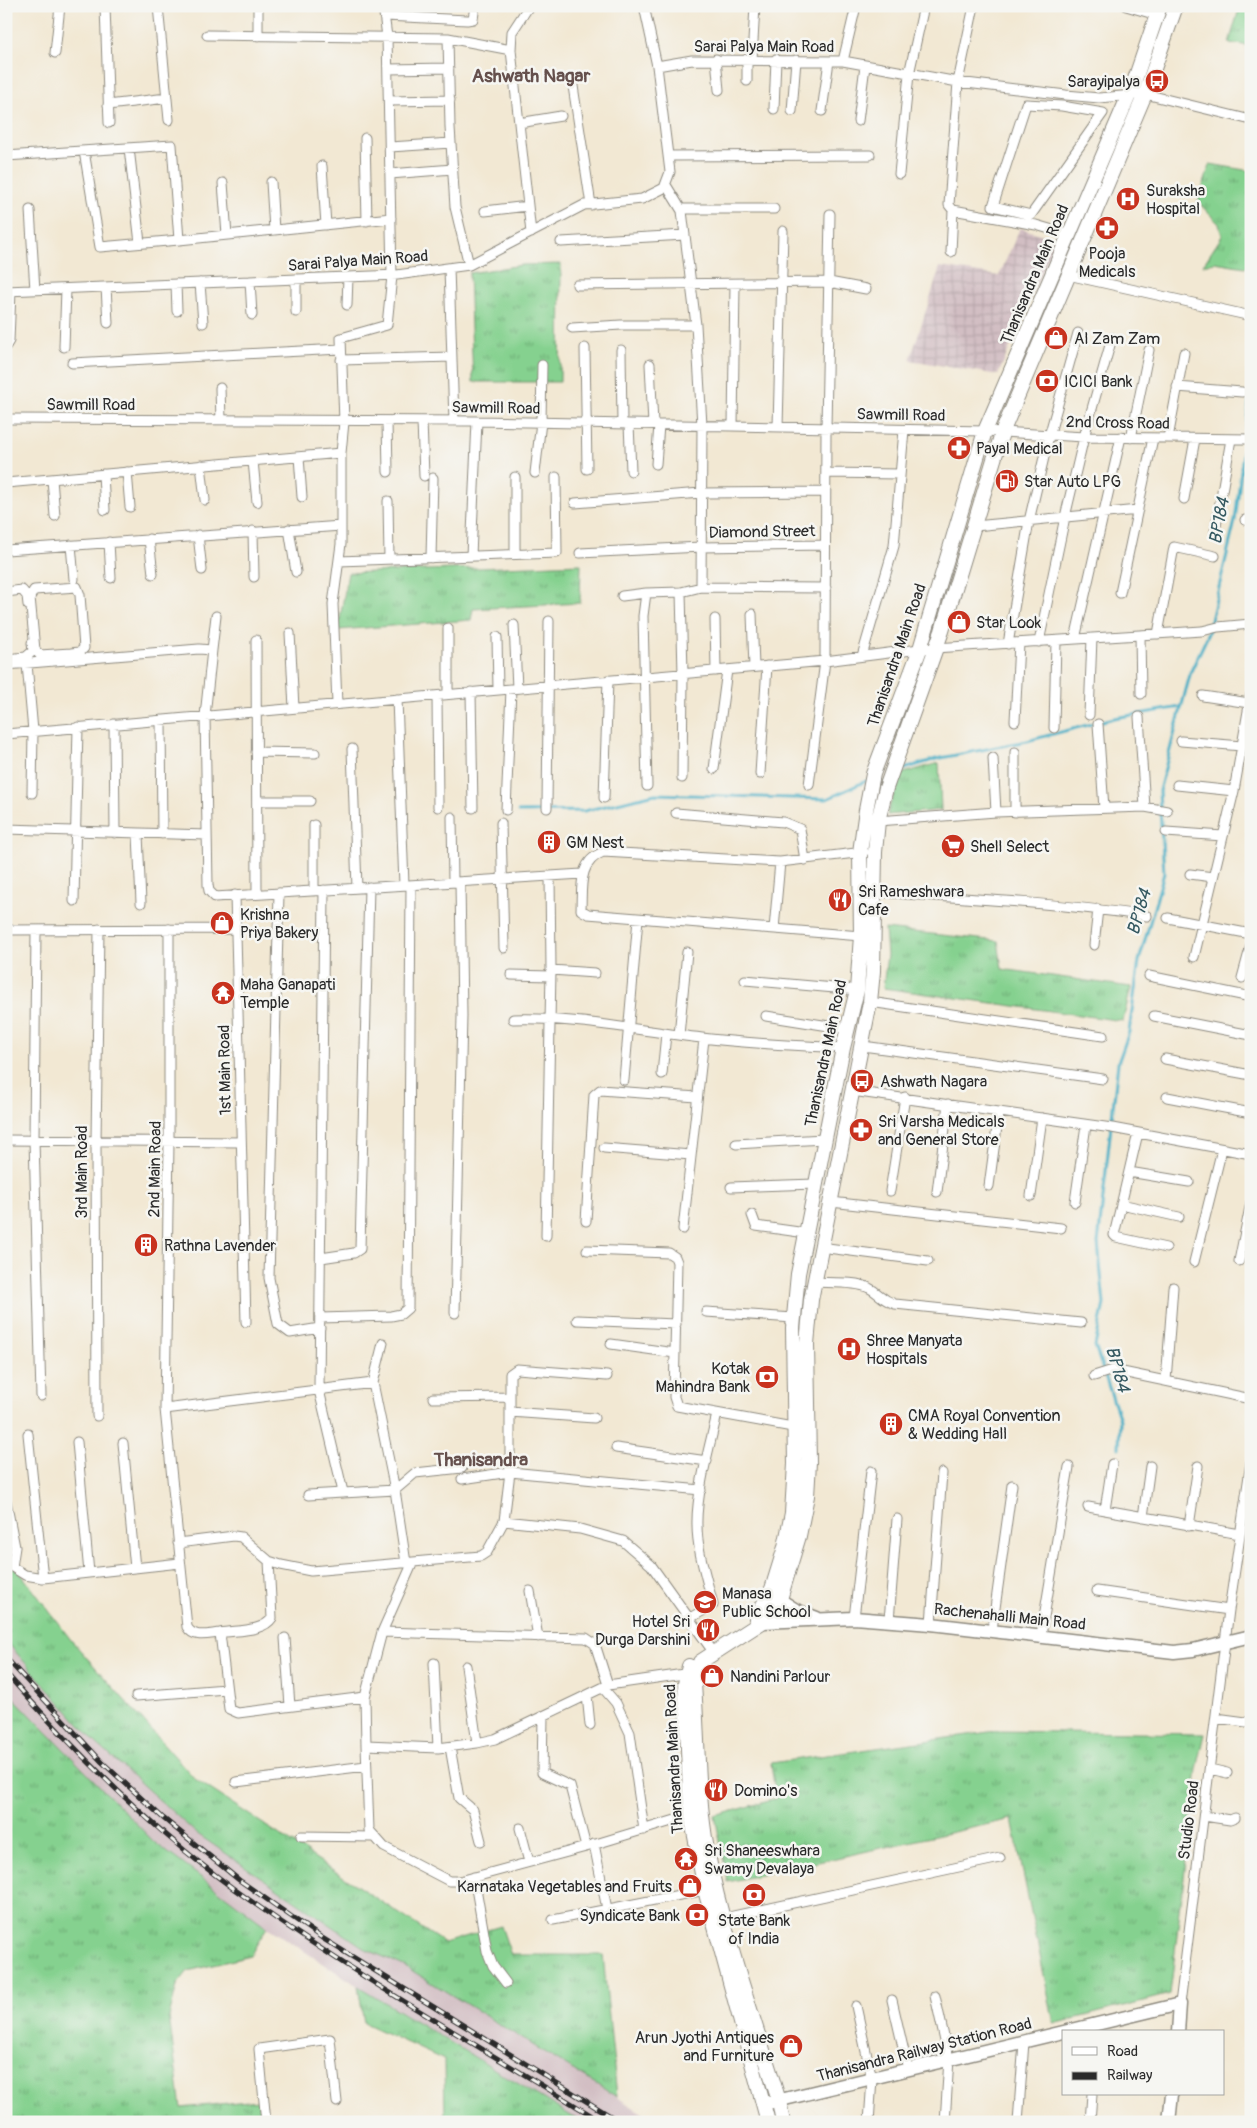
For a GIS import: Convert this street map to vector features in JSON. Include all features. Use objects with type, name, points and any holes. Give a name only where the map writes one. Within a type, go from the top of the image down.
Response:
[{"type":"main road","name":"Thanisandra Main Road","points":[[768,2122],[705,1890],[684,1684],[691,1673],[693,1658],[712,1650],[759,1620],[775,1596],[799,1536],[807,1496],[807,1344],[814,1282],[870,1002],[874,972],[875,852],[878,822],[886,788],[936,648],[1002,433],[1145,94],[1176,6]]},
{"type":"main road","name":"Thanisandra Main Road","points":[[775,1596],[792,1513],[795,1464],[794,1318],[798,1274],[824,1139],[857,990],[861,936],[860,852],[873,774],[920,649],[985,431],[1129,94],[1158,11]]},
{"type":"main road","name":"Thanisandra Main Road","points":[[696,1814],[724,1918],[779,2101],[782,2122]]},
{"type":"street","points":[[55,53],[60,6]]},
{"type":"street","points":[[105,6],[109,123]]},
{"type":"street","points":[[158,6],[168,120]]},
{"type":"street","points":[[258,6],[258,36]]},
{"type":"street","points":[[337,704],[333,604],[339,561],[341,526],[344,422],[341,338],[387,325],[392,276],[389,101],[387,37],[384,11],[467,20],[473,19],[475,6]]},
{"type":"street","points":[[529,6],[512,32],[511,50],[530,233]]},
{"type":"street","points":[[644,6],[657,66],[670,172],[666,185],[681,209],[696,325],[702,425],[701,588]]},
{"type":"street","points":[[843,62],[856,6]]},
{"type":"street","points":[[899,174],[909,74],[924,6]]},
{"type":"street","points":[[974,6],[958,82],[949,205],[954,210],[1036,225],[1070,235]]},
{"type":"street","points":[[1126,6],[1158,11]]},
{"type":"street","points":[[747,81],[753,7]]},
{"type":"street","points":[[207,35],[448,38],[511,50]]},
{"type":"street","points":[[448,38],[455,207],[469,265]]},
{"type":"street","points":[[716,59],[719,90]]},
{"type":"street","name":"Sarai Palya Main Road","points":[[657,66],[692,60],[716,59],[843,62],[958,82],[1066,95],[1099,98],[1145,94],[1251,120]]},
{"type":"street","points":[[774,109],[776,60]]},
{"type":"street","points":[[792,111],[796,60]]},
{"type":"street","points":[[822,112],[828,61]]},
{"type":"street","points":[[858,121],[865,66]]},
{"type":"street","points":[[388,69],[449,68]]},
{"type":"street","points":[[573,86],[591,204]]},
{"type":"street","points":[[1031,104],[1034,90]]},
{"type":"street","points":[[1062,106],[1066,95]]},
{"type":"street","points":[[108,105],[167,98]]},
{"type":"street","points":[[1094,110],[1099,98]]},
{"type":"street","points":[[389,101],[450,100]]},
{"type":"street","points":[[1026,104],[1062,106],[1103,113],[1031,215],[993,206],[1026,104]]},
{"type":"street","points":[[519,124],[561,116]]},
{"type":"street","points":[[365,138],[367,221]]},
{"type":"street","points":[[390,147],[451,143]]},
{"type":"street","points":[[6,156],[172,145],[179,240]]},
{"type":"street","points":[[129,148],[140,243]]},
{"type":"street","points":[[84,151],[100,246],[179,240],[391,218]]},
{"type":"street","points":[[668,156],[870,155]]},
{"type":"street","points":[[322,166],[326,225]]},
{"type":"street","points":[[390,174],[453,169]]},
{"type":"street","points":[[271,182],[274,230]]},
{"type":"street","points":[[223,183],[227,235]]},
{"type":"street","name":"Sarai Palya Main Road","points":[[9,291],[392,276],[469,265],[584,205],[642,199],[664,188],[666,185]]},
{"type":"street","points":[[485,211],[528,206]]},
{"type":"street","points":[[681,209],[774,209]]},
{"type":"street","points":[[30,210],[34,290]]},
{"type":"street","points":[[951,252],[954,210]]},
{"type":"street","points":[[825,545],[830,214]]},
{"type":"street","points":[[778,427],[783,231]]},
{"type":"street","points":[[561,242],[685,235]]},
{"type":"street","points":[[449,268],[454,421]]},
{"type":"street","points":[[1068,275],[1249,316]]},
{"type":"street","points":[[347,305],[348,277]]},
{"type":"street","points":[[296,280],[296,312]]},
{"type":"street","points":[[250,281],[252,315]]},
{"type":"street","points":[[577,285],[829,282],[866,289]]},
{"type":"street","points":[[200,283],[203,323]]},
{"type":"street","points":[[176,284],[177,311]]},
{"type":"street","points":[[733,426],[735,284]]},
{"type":"street","points":[[106,287],[108,323]]},
{"type":"street","points":[[64,347],[66,289]]},
{"type":"street","points":[[6,346],[9,341],[9,291]]},
{"type":"street","points":[[572,328],[620,325],[696,325]]},
{"type":"street","points":[[1008,644],[1029,521],[1049,436],[1078,333]]},
{"type":"street","points":[[1039,642],[1084,437],[1112,338]]},
{"type":"street","points":[[586,348],[587,469]]},
{"type":"street","points":[[72,363],[341,349]]},
{"type":"street","points":[[621,350],[625,424],[631,471]]},
{"type":"street","points":[[1131,438],[1149,350]]},
{"type":"street","points":[[1168,438],[1184,353]]},
{"type":"street","points":[[341,360],[452,357]]},
{"type":"street","points":[[650,364],[656,424],[656,464]]},
{"type":"street","points":[[535,473],[541,422],[542,365]]},
{"type":"street","points":[[1178,387],[1242,392]]},
{"type":"street","points":[[220,388],[220,420]]},
{"type":"street","name":"Sawmill Road","points":[[6,419],[344,422],[477,421],[985,431]]},
{"type":"street","points":[[422,421],[429,477],[430,558]]},
{"type":"street","points":[[471,556],[477,421]]},
{"type":"street","points":[[387,422],[388,472]]},
{"type":"street","points":[[862,656],[894,546],[904,430]]},
{"type":"street","name":"2nd Cross Road","points":[[985,431],[1049,436],[1250,439]]},
{"type":"street","points":[[1075,639],[1121,437]]},
{"type":"street","points":[[1120,593],[1153,438]]},
{"type":"street","points":[[1184,499],[1195,438]]},
{"type":"street","points":[[1215,532],[1235,439]]},
{"type":"street","points":[[6,483],[342,453]]},
{"type":"street","points":[[300,457],[302,497]]},
{"type":"street","points":[[253,461],[257,502]]},
{"type":"street","points":[[201,465],[205,500]]},
{"type":"street","points":[[128,472],[130,507]]},
{"type":"street","points":[[826,473],[900,474]]},
{"type":"street","points":[[103,474],[106,510]]},
{"type":"street","points":[[515,477],[515,554]]},
{"type":"street","points":[[339,561],[556,553],[556,477]]},
{"type":"street","points":[[52,478],[55,516]]},
{"type":"street","points":[[574,503],[701,493],[826,492]]},
{"type":"street","points":[[388,501],[389,559]]},
{"type":"street","points":[[6,510],[6,517]]},
{"type":"street","points":[[974,526],[1138,510]]},
{"type":"street","points":[[6,550],[341,526]]},
{"type":"street","points":[[290,529],[296,572]]},
{"type":"street","points":[[253,532],[254,577]]},
{"type":"street","points":[[198,536],[202,570]]},
{"type":"street","points":[[149,539],[153,574]]},
{"type":"street","points":[[109,542],[111,578]]},
{"type":"street","points":[[71,545],[74,579]]},
{"type":"street","name":"Diamond Street","points":[[580,553],[701,547],[825,545],[825,661],[809,785]]},
{"type":"street","points":[[1158,634],[1174,547],[1215,556]]},
{"type":"street","points":[[6,665],[27,664],[71,656],[84,648],[80,595],[76,587],[34,590],[30,597],[35,650],[40,655],[71,656],[199,649],[212,650]]},
{"type":"street","points":[[622,596],[681,592],[701,588],[826,588]]},
{"type":"street","points":[[6,592],[22,590],[26,596],[32,651],[26,657],[6,659]]},
{"type":"street","points":[[681,592],[683,674],[682,778]]},
{"type":"street","points":[[646,593],[643,616],[646,786]]},
{"type":"street","points":[[752,614],[754,668]]},
{"type":"street","points":[[216,616],[205,716],[209,891],[215,897],[582,874]]},
{"type":"street","points":[[715,620],[716,671]]},
{"type":"street","points":[[547,808],[549,621]]},
{"type":"street","points":[[6,734],[754,668],[920,649],[1202,631],[1218,627],[1251,624]]},
{"type":"street","points":[[506,810],[514,689],[514,625]]},
{"type":"street","points":[[448,628],[448,694]]},
{"type":"street","points":[[290,633],[294,708]]},
{"type":"street","points":[[1140,635],[1141,694]]},
{"type":"street","points":[[497,637],[498,690]]},
{"type":"street","points":[[1089,715],[1092,638]]},
{"type":"street","points":[[256,640],[257,894]]},
{"type":"street","points":[[1054,728],[1056,641]]},
{"type":"street","points":[[1015,721],[1019,643]]},
{"type":"street","points":[[27,664],[32,731],[32,793]]},
{"type":"street","points":[[760,774],[767,666]]},
{"type":"street","points":[[714,769],[727,670]]},
{"type":"street","points":[[604,798],[608,680]]},
{"type":"street","points":[[471,692],[473,808]]},
{"type":"street","points":[[436,696],[438,807]]},
{"type":"street","points":[[1194,957],[1234,791],[1248,722],[1250,699],[1203,696]]},
{"type":"street","points":[[320,1318],[391,1316],[401,1314],[408,1308],[408,885],[397,699]]},
{"type":"street","points":[[1139,717],[1146,807]]},
{"type":"street","points":[[161,720],[162,834]]},
{"type":"street","points":[[114,724],[115,833]]},
{"type":"street","points":[[1098,724],[1104,808]]},
{"type":"street","points":[[74,900],[78,727]]},
{"type":"street","points":[[1181,740],[1242,746]]},
{"type":"street","points":[[352,749],[357,888]]},
{"type":"street","points":[[256,752],[315,753]]},
{"type":"street","points":[[1015,752],[1015,812]]},
{"type":"street","points":[[993,758],[996,812]]},
{"type":"street","points":[[1177,785],[1234,791]]},
{"type":"street","points":[[256,800],[310,801]]},
{"type":"street","points":[[878,822],[996,812],[1146,807],[1168,811]]},
{"type":"street","points":[[676,813],[783,822],[800,829],[805,860]]},
{"type":"street","points":[[452,817],[457,882],[462,1016],[455,1313]]},
{"type":"street","points":[[502,823],[504,948]]},
{"type":"street","points":[[314,825],[314,891]]},
{"type":"street","points":[[6,829],[207,835]]},
{"type":"street","points":[[1166,832],[1223,836]]},
{"type":"street","points":[[138,834],[141,904]]},
{"type":"street","points":[[861,936],[583,913],[581,910],[582,874],[587,863],[594,856],[603,852],[780,862],[860,852],[875,852]]},
{"type":"street","points":[[774,930],[780,862]]},
{"type":"street","points":[[1190,874],[1213,877]]},
{"type":"street","points":[[546,1236],[551,973],[550,876]]},
{"type":"street","points":[[321,1258],[354,1252],[360,1249],[368,887]]},
{"type":"street","points":[[324,890],[319,1390],[343,1492]]},
{"type":"street","points":[[875,892],[1098,909],[1147,916]]},
{"type":"street","points":[[279,893],[269,1278],[278,1324],[290,1333],[320,1328]]},
{"type":"street","name":"1st Main Road","points":[[235,895],[246,1322]]},
{"type":"street","points":[[1094,945],[1098,909]]},
{"type":"street","points":[[1168,918],[1251,934]]},
{"type":"street","points":[[624,1080],[638,919]]},
{"type":"street","name":"3rd Main Road","points":[[97,1416],[96,1140],[99,929]]},
{"type":"street","name":"2nd Main Road","points":[[169,929],[169,1141],[165,1409],[178,1543]]},
{"type":"street","points":[[6,930],[235,929]]},
{"type":"street","points":[[36,930],[34,1140],[41,1396]]},
{"type":"street","points":[[1242,978],[1251,945]]},
{"type":"street","points":[[678,1035],[687,952]]},
{"type":"street","points":[[511,975],[594,973]]},
{"type":"street","points":[[1149,976],[1251,997]]},
{"type":"street","points":[[745,980],[857,990]]},
{"type":"street","points":[[870,1002],[1103,1036]]},
{"type":"street","points":[[766,1016],[848,1029]]},
{"type":"street","points":[[1154,1016],[1251,1035]]},
{"type":"street","points":[[513,1019],[550,1018],[629,1027],[704,1039],[843,1048]]},
{"type":"street","points":[[662,1074],[666,1034]]},
{"type":"street","points":[[683,1229],[704,1039]]},
{"type":"street","points":[[862,1046],[1103,1078]]},
{"type":"street","points":[[1165,1059],[1251,1075]]},
{"type":"street","points":[[586,1221],[594,1095],[596,1092],[600,1090],[697,1097]]},
{"type":"street","points":[[852,1091],[905,1097],[1112,1128],[1251,1154]]},
{"type":"street","points":[[890,1191],[905,1097]]},
{"type":"street","points":[[1167,1097],[1251,1113]]},
{"type":"street","points":[[937,1192],[948,1104]]},
{"type":"street","points":[[989,1186],[1000,1112]]},
{"type":"street","points":[[1031,1196],[1042,1118]]},
{"type":"street","points":[[1075,1202],[1086,1125]]},
{"type":"street","points":[[1138,1133],[1115,1236],[1166,1248]]},
{"type":"street","points":[[736,1144],[824,1139]]},
{"type":"street","points":[[6,1140],[241,1142]]},
{"type":"street","points":[[604,1148],[691,1155]]},
{"type":"street","points":[[1194,1262],[1222,1150]]},
{"type":"street","points":[[1129,1172],[1189,1182]]},
{"type":"street","points":[[731,1187],[816,1184]]},
{"type":"street","points":[[831,1202],[1061,1228]]},
{"type":"street","points":[[1239,1261],[1251,1202]]},
{"type":"street","points":[[1122,1204],[1178,1217]]},
{"type":"street","points":[[752,1215],[756,1226],[806,1233]]},
{"type":"street","points":[[820,1247],[928,1261]]},
{"type":"street","points":[[587,1250],[669,1254],[675,1256],[677,1262],[674,1396],[677,1406],[808,1429]]},
{"type":"street","points":[[814,1282],[863,1285],[871,1288],[884,1301],[895,1304],[1081,1323]]},
{"type":"street","points":[[1166,1381],[1173,1287]]},
{"type":"street","points":[[706,1312],[794,1318]]},
{"type":"street","points":[[578,1320],[676,1324]]},
{"type":"street","points":[[383,1343],[373,1383],[410,1562],[382,1632],[365,1697],[369,1830],[384,1846],[442,1879],[460,1881],[590,1846],[696,1814]]},
{"type":"street","points":[[611,1344],[675,1353]]},
{"type":"street","points":[[269,1561],[272,1618],[269,1623],[260,1627],[220,1633],[196,1635],[191,1633],[187,1627],[178,1543],[234,1536],[241,1537],[269,1561],[310,1571],[481,1556],[487,1552],[504,1521],[510,1472],[510,1374],[517,1369],[608,1376]]},
{"type":"street","points":[[1094,1376],[1113,1370],[1251,1399]]},
{"type":"street","points":[[165,1409],[373,1383]]},
{"type":"street","points":[[433,1398],[510,1397]]},
{"type":"street","points":[[510,1412],[594,1418]]},
{"type":"street","points":[[690,1618],[713,1604],[696,1524],[717,1414]]},
{"type":"street","points":[[28,1434],[43,1578]]},
{"type":"street","points":[[77,1442],[89,1573]]},
{"type":"street","points":[[123,1443],[135,1568]]},
{"type":"street","points":[[616,1448],[707,1461]]},
{"type":"street","name":"Studio Road","points":[[1180,2004],[1227,1641],[1229,1610],[1251,1462]]},
{"type":"street","points":[[1105,1510],[1112,1464]]},
{"type":"street","points":[[1143,1517],[1150,1466]]},
{"type":"street","points":[[1189,1526],[1198,1466]]},
{"type":"street","points":[[1041,1635],[1069,1467]]},
{"type":"street","points":[[308,1495],[395,1490],[415,1473],[462,1468]]},
{"type":"street","points":[[462,1479],[510,1472],[701,1490]]},
{"type":"street","points":[[854,1618],[871,1472]]},
{"type":"street","points":[[931,1624],[942,1473]]},
{"type":"street","points":[[992,1630],[1012,1485]]},
{"type":"street","points":[[6,1501],[16,1547],[12,1567],[25,1575],[43,1578],[180,1563]]},
{"type":"street","points":[[1088,1507],[1240,1534]]},
{"type":"street","points":[[889,1621],[897,1519]]},
{"type":"street","points":[[504,1521],[580,1529],[624,1541],[651,1565],[712,1650]]},
{"type":"street","points":[[530,1591],[538,1637]]},
{"type":"street","points":[[1097,1592],[1229,1610]]},
{"type":"street","points":[[775,1596],[796,1610],[822,1620]]},
{"type":"street","name":"Rachenahalli Main Road","points":[[759,1620],[854,1618],[1041,1635],[1174,1652],[1192,1650],[1251,1636]]},
{"type":"street","points":[[382,1632],[591,1640],[595,1644],[605,1686],[616,1703],[630,1733],[644,1830]]},
{"type":"street","points":[[220,1633],[229,1708],[238,1713],[365,1697]]},
{"type":"street","points":[[285,1638],[290,1706]]},
{"type":"street","points":[[434,1663],[438,1748]]},
{"type":"street","points":[[466,1666],[477,1744]]},
{"type":"street","points":[[366,1744],[438,1748],[477,1744],[495,1739],[605,1686],[691,1673]]},
{"type":"street","points":[[136,1696],[226,1689]]},
{"type":"street","points":[[587,1695],[590,1725]]},
{"type":"street","points":[[543,1716],[542,1773],[570,1786],[590,1846],[607,1909]]},
{"type":"street","points":[[1216,1718],[1246,1722]]},
{"type":"street","points":[[450,1747],[459,1798],[473,1810],[481,1842]]},
{"type":"street","points":[[236,1782],[366,1766]]},
{"type":"street","points":[[1210,1769],[1227,1773]]},
{"type":"street","points":[[1204,1816],[1230,1820],[1235,1818]]},
{"type":"street","points":[[520,1828],[529,1862]]},
{"type":"street","points":[[301,1836],[374,1837]]},
{"type":"street","points":[[724,1918],[1000,1858]]},
{"type":"street","points":[[474,1877],[487,1951],[493,1966],[506,1983]]},
{"type":"street","points":[[553,1920],[705,1890]]},
{"type":"street","points":[[935,1996],[949,2059],[945,2122]]},
{"type":"street","points":[[892,2000],[908,2069]]},
{"type":"street","points":[[1178,2030],[1180,2004]]},
{"type":"street","name":"Thanisandra Railway Station Road","points":[[1083,2030],[1180,2004]]},
{"type":"street","points":[[856,2006],[872,2078],[869,2122]]},
{"type":"street","name":"Thanisandra Railway Station Road","points":[[764,2104],[949,2059],[1062,2034]]},
{"type":"street","points":[[266,2122],[259,2049],[330,2039],[337,2102]]},
{"type":"street","points":[[1018,2122],[1024,2042]]},
{"type":"street","points":[[1090,2122],[1092,2096]]},
{"type":"street","points":[[1169,2122],[1172,2096]]},
{"type":"shaded area","points":[[1020,228],[1056,239],[998,375],[910,360],[940,267],[999,276]]},
{"type":"shaded area","points":[[6,1641],[94,1741],[196,1833],[366,1949],[406,1967],[657,2122],[581,2122],[358,1986],[267,1927],[154,1842],[6,1690]]},
{"type":"green space","points":[[1240,6],[1251,6],[1251,46],[1229,43]]},
{"type":"green space","points":[[1210,164],[1251,171],[1251,268],[1215,262],[1203,265],[1222,236],[1219,224],[1198,202]]},
{"type":"green space","points":[[561,264],[560,382],[473,382],[469,273],[522,265]]},
{"type":"green space","points":[[581,564],[580,603],[473,609],[471,620],[338,630],[348,573]]},
{"type":"green space","points":[[939,763],[941,810],[887,815],[900,774]]},
{"type":"green space","points":[[885,929],[998,941],[1002,969],[1131,987],[1123,1021],[883,988],[887,955]]},
{"type":"green space","points":[[6,1554],[71,1640],[195,1779],[444,1943],[501,1926],[511,1955],[603,1955],[617,2097],[406,1967],[366,1949],[196,1833],[94,1741],[6,1641]]},
{"type":"green space","points":[[6,1690],[154,1842],[267,1927],[250,1956],[188,1971],[177,1985],[169,2017],[181,2108],[258,2100],[260,2122],[6,2122]]},
{"type":"green space","points":[[996,1731],[1205,1734],[1197,1769],[1170,1994],[1054,2024],[1012,1819],[728,1882],[715,1816],[776,1799],[771,1763]]},
{"type":"green space","points":[[358,1986],[581,2122],[445,2122],[444,2060],[364,2023]]},
{"type":"waterway","name":"BP184","points":[[1251,337],[1249,340],[1251,360]]},
{"type":"waterway","name":"BP184","points":[[1119,1448],[1120,1420],[1095,1346],[1104,1304],[1098,1243],[1118,1063],[1129,1032],[1139,961],[1164,873],[1159,791],[1191,671],[1207,637],[1235,521],[1251,387]]},
{"type":"waterway","points":[[898,771],[936,759],[1027,741],[1114,718],[1181,707]]},
{"type":"waterway","points":[[518,812],[584,811],[655,794],[827,799],[866,781]]},
{"type":"railway","points":[[6,1658],[102,1762],[163,1818],[239,1880],[322,1938],[620,2122]]},
{"type":"railway","points":[[6,1673],[86,1760],[114,1787],[172,1840],[234,1889],[324,1951],[602,2122]]},
{"type":"place","name":"Sarayipalya","points":[[1157,81]]},
{"type":"place","name":"Suraksha Hospital","points":[[1128,199]]},
{"type":"place","name":"Pooja Medicals","points":[[1107,228]]},
{"type":"place","name":"Al Zam Zam","points":[[1056,338]]},
{"type":"place","name":"ICICI Bank","points":[[1047,381]]},
{"type":"place","name":"Payal Medical","points":[[959,448]]},
{"type":"place","name":"Star Auto LPG","points":[[1007,481]]},
{"type":"place","name":"Star Look","points":[[959,622]]},
{"type":"place","name":"GM Nest","points":[[549,842]]},
{"type":"place","name":"Shell Select","points":[[953,846]]},
{"type":"place","name":"Sri Rameshwara Cafe","points":[[840,900]]},
{"type":"place","name":"Krishna Priya Bakery","points":[[222,923]]},
{"type":"place","name":"Maha Ganapati Temple","points":[[223,993]]},
{"type":"place","name":"Ashwath Nagara","points":[[862,1081]]},
{"type":"place","name":"Sri Varsha Medicals and General Store","points":[[861,1130]]},
{"type":"place","name":"Rathna Lavender","points":[[146,1245]]},
{"type":"place","name":"Shree Manyata Hospitals","points":[[849,1349]]},
{"type":"place","name":"Kotak Mahindra Bank","points":[[767,1377]]},
{"type":"place","name":"CMA Royal Convention & Wedding Hall","points":[[891,1424]]},
{"type":"place","name":"Manasa Public School","points":[[705,1602]]},
{"type":"place","name":"Hotel Sri Durga Darshini","points":[[708,1630]]},
{"type":"place","name":"Nandini Parlour","points":[[712,1676]]},
{"type":"place","name":"Domino's","points":[[716,1790]]},
{"type":"place","name":"Sri Shaneeswhara Swamy Devalaya","points":[[686,1859]]},
{"type":"place","name":"Karnataka Vegetables and Fruits","points":[[690,1886]]},
{"type":"place","name":"State Bank of India","points":[[754,1895]]},
{"type":"place","name":"Syndicate Bank","points":[[697,1915]]},
{"type":"place","name":"Arun Jyothi Antiques and Furniture","points":[[791,2046]]},
{"type":"district","name":"Ashwath Nagar","points":[[531,75]]},
{"type":"district","name":"Thanisandra","points":[[481,1459]]}]
